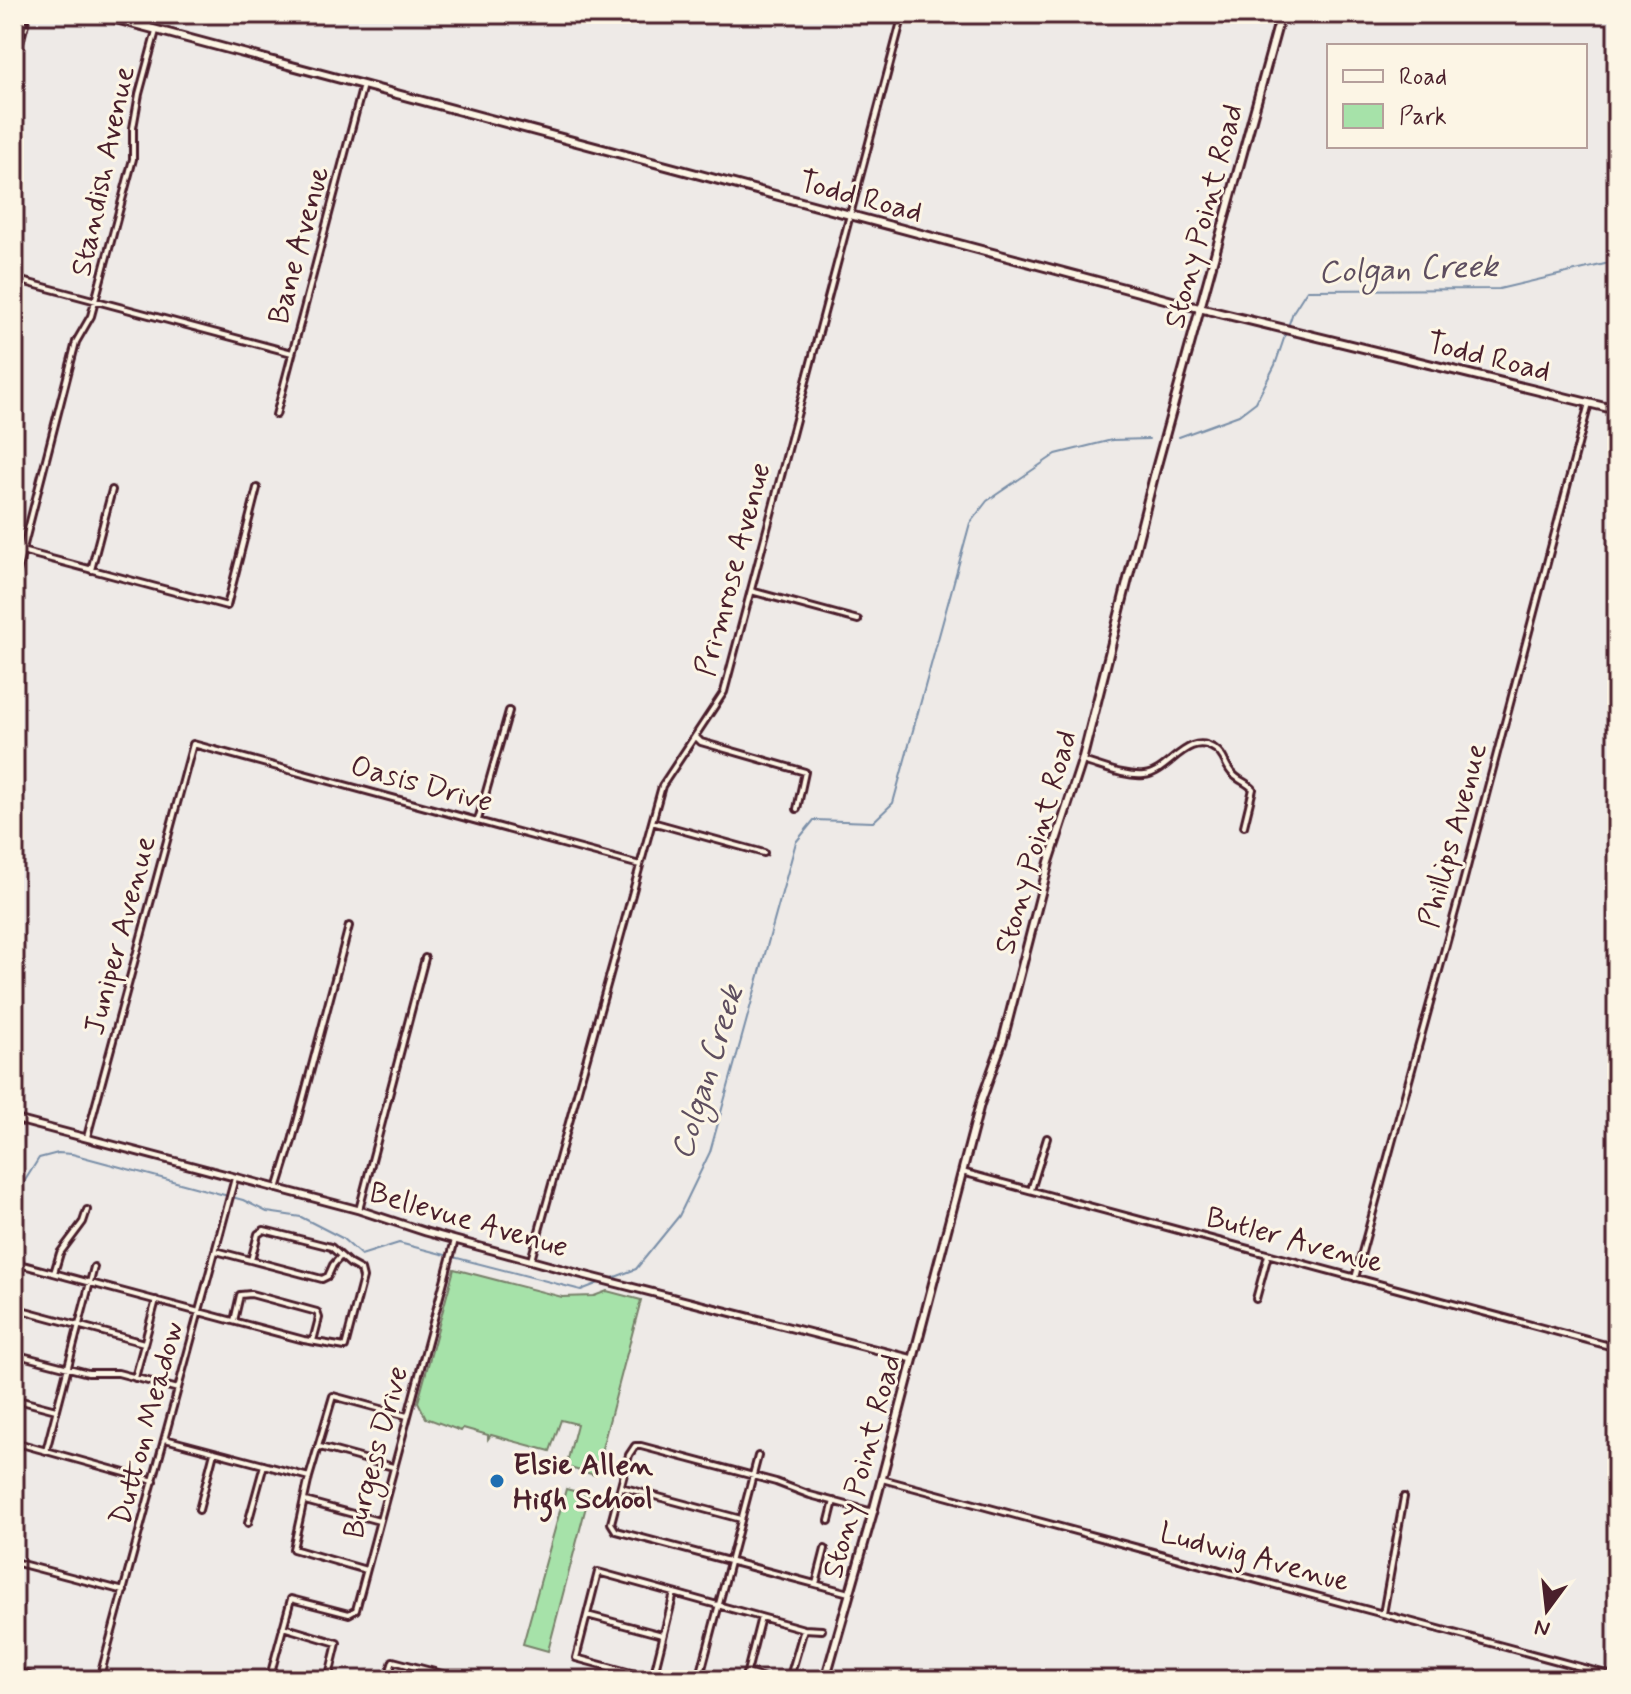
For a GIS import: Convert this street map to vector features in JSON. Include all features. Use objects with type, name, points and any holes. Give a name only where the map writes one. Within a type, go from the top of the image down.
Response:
[{"type":"main road","name":"Todd Road","points":[[97,14],[1201,308],[1617,410]]},
{"type":"main road","name":"Stony Point Road","points":[[825,1680],[882,1479],[980,1104],[1003,1040],[1049,862],[1082,761],[1154,476],[1281,14]]},
{"type":"street","points":[[148,27],[151,14]]},
{"type":"street","name":"Primrose Avenue","points":[[531,1260],[662,786],[724,692],[903,14]]},
{"type":"street","name":"Standish Avenue","points":[[14,584],[76,342],[91,316],[133,159],[133,128],[139,94],[157,28]]},
{"type":"street","name":"Bane Avenue","points":[[276,415],[363,85]]},
{"type":"street","points":[[14,279],[292,353]]},
{"type":"street","name":"Phillips Avenue","points":[[1355,1278],[1589,403]]},
{"type":"street","points":[[14,549],[227,606],[257,488]]},
{"type":"street","points":[[91,570],[112,490]]},
{"type":"street","points":[[751,591],[858,620]]},
{"type":"street","points":[[478,820],[509,711]]},
{"type":"street","points":[[695,736],[701,742],[805,772],[797,809]]},
{"type":"street","name":"Oasis Drive","points":[[193,744],[640,865]]},
{"type":"street","name":"Juniper Avenue","points":[[86,1137],[193,744]]},
{"type":"street","points":[[1082,761],[1141,776],[1159,769],[1191,746],[1214,747],[1231,772],[1253,789],[1244,826]]},
{"type":"street","points":[[652,822],[764,853]]},
{"type":"street","points":[[277,1189],[349,926]]},
{"type":"street","points":[[359,1210],[425,958]]},
{"type":"street","name":"Bellevue Avenue","points":[[14,1119],[359,1210],[595,1278],[913,1359]]},
{"type":"street","points":[[1031,1190],[1047,1138]]},
{"type":"street","name":"Butler Avenue","points":[[962,1172],[1617,1348]]},
{"type":"street","name":"Dutton Meadow","points":[[99,1680],[235,1178]]},
{"type":"street","points":[[54,1273],[60,1253],[83,1222],[87,1210]]},
{"type":"street","points":[[14,1277],[19,1265],[345,1347],[363,1276],[361,1270],[326,1245],[264,1230],[258,1234],[251,1260]]},
{"type":"street","name":"Burgess Drive","points":[[283,1627],[291,1599],[344,1613],[353,1613],[357,1607],[455,1240]]},
{"type":"street","points":[[216,1251],[322,1279],[328,1276],[341,1256]]},
{"type":"street","points":[[1256,1299],[1268,1254]]},
{"type":"street","points":[[46,1451],[94,1267]]},
{"type":"street","points":[[234,1321],[240,1295],[251,1294],[317,1312],[319,1318],[313,1341]]},
{"type":"street","points":[[135,1378],[156,1300]]},
{"type":"street","points":[[14,1308],[144,1343]]},
{"type":"street","points":[[14,1354],[88,1373],[118,1373],[178,1389]]},
{"type":"street","points":[[366,1570],[293,1549],[309,1477],[333,1396],[407,1416]]},
{"type":"street","points":[[14,1399],[56,1410]]},
{"type":"street","points":[[165,1439],[309,1477]]},
{"type":"street","points":[[14,1442],[154,1481]]},
{"type":"street","points":[[849,1593],[616,1531],[611,1523],[629,1455],[635,1446],[753,1476],[873,1512]]},
{"type":"street","points":[[320,1447],[393,1467]]},
{"type":"street","points":[[199,1510],[214,1452]]},
{"type":"street","points":[[699,1680],[758,1456]]},
{"type":"street","points":[[248,1523],[264,1465]]},
{"type":"street","name":"Ludwig Avenue","points":[[882,1479],[1617,1677]]},
{"type":"street","points":[[621,1487],[741,1519]]},
{"type":"street","points":[[1383,1614],[1404,1497]]},
{"type":"street","points":[[305,1501],[379,1521]]},
{"type":"street","points":[[829,1521],[834,1501]]},
{"type":"street","points":[[816,1584],[825,1549]]},
{"type":"street","points":[[14,1562],[124,1591]]},
{"type":"street","points":[[674,1593],[653,1679],[576,1658],[598,1572],[762,1616],[804,1629],[822,1630]]},
{"type":"street","points":[[587,1615],[663,1635]]},
{"type":"street","points":[[745,1680],[762,1616]]},
{"type":"street","points":[[269,1680],[283,1627],[337,1643],[328,1680]]},
{"type":"street","points":[[789,1680],[804,1629]]},
{"type":"street","points":[[387,1680],[393,1661],[465,1680]]},
{"type":"street","points":[[14,1669],[38,1680]]},
{"type":"street","points":[[436,1680],[438,1673]]},
{"type":"street","points":[[746,1673],[772,1680]]},
{"type":"green space","points":[[454,1269],[562,1297],[594,1296],[607,1291],[641,1300],[595,1475],[566,1467],[577,1424],[561,1420],[550,1451],[491,1435],[488,1439],[488,1435],[463,1428],[461,1431],[426,1418],[418,1402]]},
{"type":"green space","points":[[566,1489],[589,1495],[548,1651],[523,1644]]},
{"type":"waterway","name":"Colgan Creek","points":[[1179,437],[1239,415],[1256,402],[1275,365],[1293,312],[1307,290],[1499,289],[1605,264],[1617,257]]},
{"type":"waterway","name":"Colgan Creek","points":[[610,1279],[636,1269],[679,1216],[710,1152],[796,842],[814,820],[873,822],[893,803],[970,523],[987,501],[1056,454],[1112,440],[1149,439]]},
{"type":"waterway","name":"Colgan Creek","points":[[14,1215],[24,1182],[39,1158],[58,1153],[72,1154],[243,1200],[267,1212],[301,1217],[342,1238],[361,1255],[399,1243],[581,1290],[604,1281]]},
{"type":"railway","points":[[14,77],[30,14]]},
{"type":"place","name":"Elsie Allen High School","points":[[497,1481]]}]
